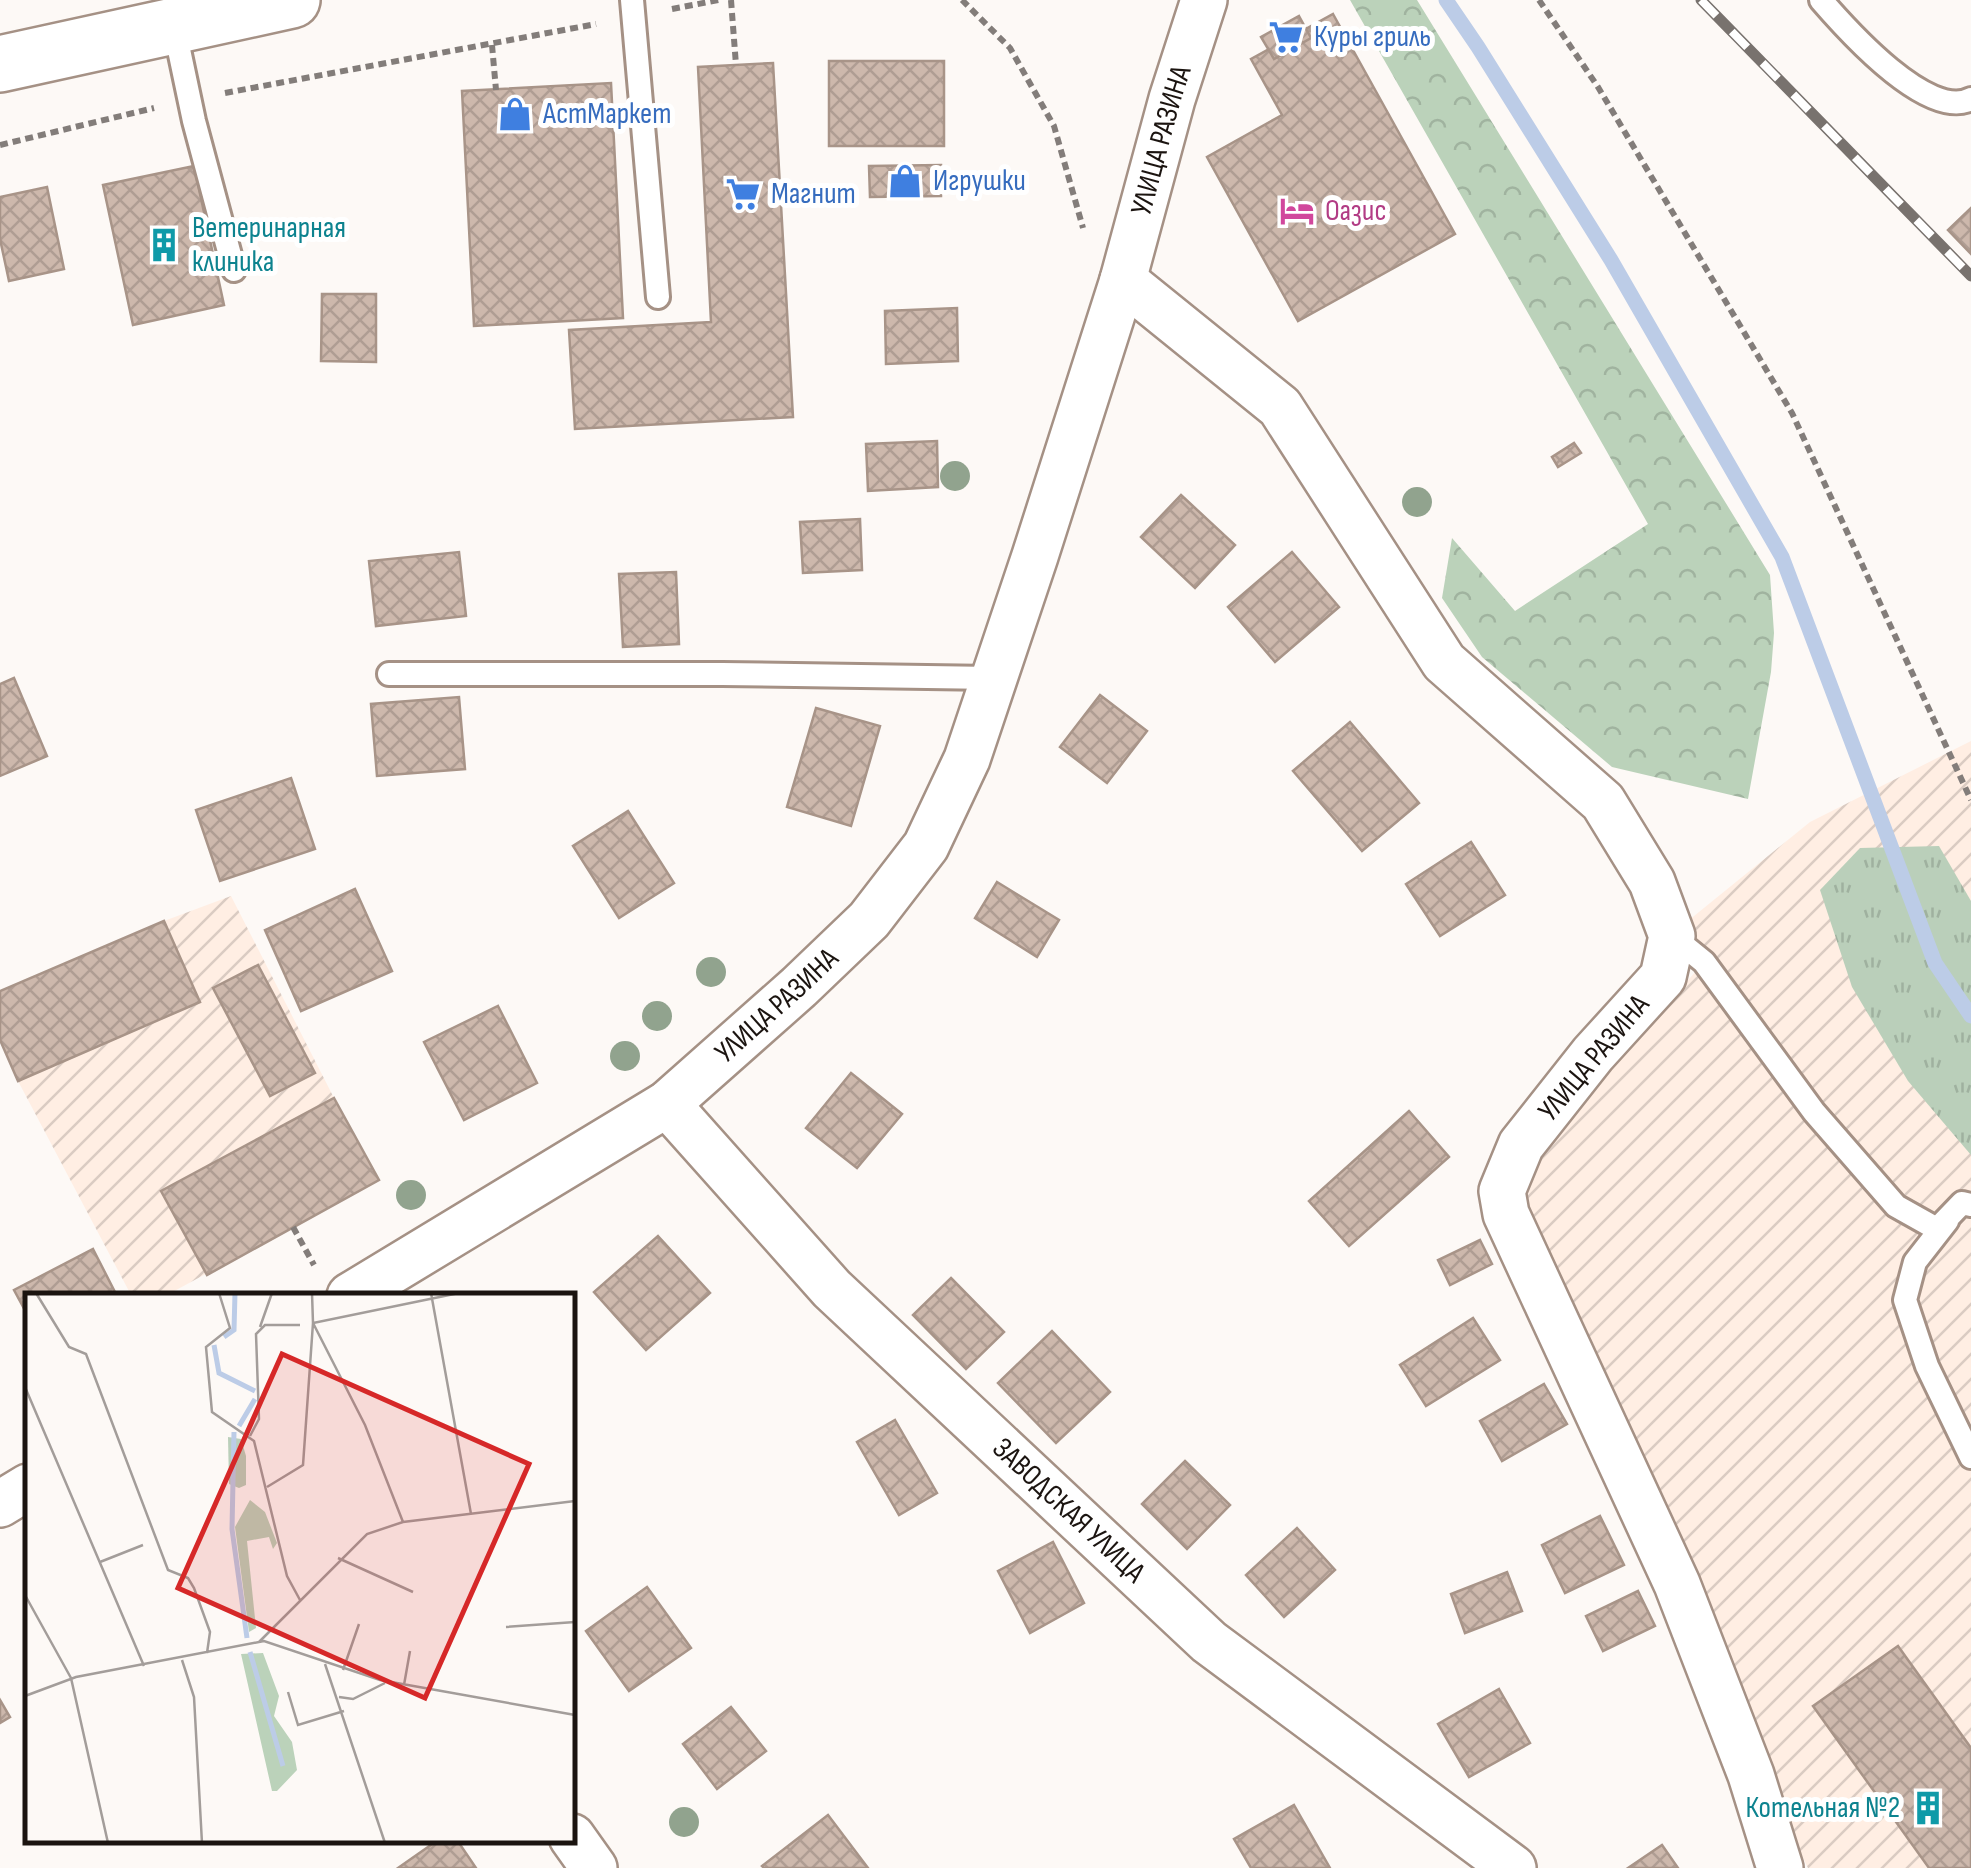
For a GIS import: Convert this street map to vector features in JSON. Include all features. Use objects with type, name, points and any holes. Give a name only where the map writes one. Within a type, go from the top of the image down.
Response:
[{"type":"main road","points":[[0,64],[292,0]]},
{"type":"street","name":"УЛИЦА РАЗИНА","points":[[355,1293],[667,1104],[869,920],[926,846],[967,758],[1035,556],[1204,0]]},
{"type":"street","points":[[1122,280],[1280,407],[1444,662],[1603,802],[1652,882],[1672,936]]},
{"type":"street","name":"УЛИЦА РАЗИНА","points":[[1672,936],[1663,977],[1593,1054],[1522,1145],[1502,1191],[1506,1214],[1677,1584],[1751,1775],[1780,1868]]},
{"type":"street","name":"ЗАВОДСКАЯ УЛИЦА","points":[[667,1104],[832,1289],[1209,1642],[1513,1868]]},
{"type":"street","points":[[0,1504],[25,1490]]},
{"type":"street","points":[[575,1841],[594,1868]]},
{"type":"lane","points":[[1821,0],[1862,46],[1929,98],[1963,103],[1971,99]]},
{"type":"lane","points":[[633,8],[658,296]]},
{"type":"lane","points":[[174,26],[234,270]]},
{"type":"lane","points":[[389,674],[993,678]]},
{"type":"lane","points":[[1672,936],[1704,962],[1814,1112],[1896,1206],[1937,1230],[1966,1204]]},
{"type":"lane","points":[[1966,1204],[1916,1262],[1906,1300],[1927,1366],[1971,1458]]},
{"type":"path","points":[[0,145],[190,100],[492,45],[633,8],[719,0]]},
{"type":"path","points":[[731,0],[736,65]]},
{"type":"path","points":[[962,0],[1010,48],[1054,126],[1084,238]]},
{"type":"path","points":[[1539,0],[1598,87],[1792,413],[1971,800]]},
{"type":"path","points":[[492,45],[496,90]]},
{"type":"shaded area","points":[[1971,741],[1971,1868],[1808,1868],[1698,1591],[1521,1201],[1523,1168],[1704,962],[1678,929],[1810,822]]},
{"type":"shaded area","points":[[231,896],[379,1180],[171,1293],[130,1293],[0,1040],[0,991]]},
{"type":"green space","points":[[1350,0],[1417,0],[1770,575],[1774,633],[1771,672],[1748,799],[1612,767],[1482,657],[1442,598],[1452,538],[1515,611],[1648,524]]},
{"type":"green space","points":[[1939,846],[1971,901],[1971,1155],[1908,1081],[1852,987],[1820,890],[1860,848]]},
{"type":"building","name":"Оазис","points":[[1333,14],[1455,234],[1298,321],[1207,157],[1282,115],[1251,59]]},
{"type":"building","name":"Куры гриль","points":[[1299,16],[1311,38],[1274,59],[1261,37]]},
{"type":"building","points":[[829,61],[944,61],[944,146],[829,146]]},
{"type":"building","name":"Магнит","points":[[773,63],[793,417],[575,429],[569,330],[711,322],[698,67]]},
{"type":"building","points":[[611,83],[623,318],[474,326],[462,91]]},
{"type":"building","name":"Игрушки","points":[[941,165],[941,196],[870,197],[869,166]]},
{"type":"building","name":"Ветеринарная клиника","points":[[194,166],[224,305],[133,325],[103,185]]},
{"type":"building","points":[[47,187],[64,269],[9,281],[0,239],[0,197]]},
{"type":"building","points":[[1971,208],[1971,254],[1948,230]]},
{"type":"building","points":[[322,294],[376,294],[376,362],[321,361]]},
{"type":"building","points":[[957,308],[958,361],[886,364],[885,311]]},
{"type":"building","points":[[937,441],[938,487],[868,491],[866,444]]},
{"type":"building","points":[[1574,443],[1581,453],[1558,467],[1552,457]]},
{"type":"building","points":[[1181,495],[1235,545],[1195,588],[1141,537]]},
{"type":"building","points":[[860,519],[862,570],[803,573],[800,522]]},
{"type":"building","points":[[459,552],[466,616],[376,626],[369,561]]},
{"type":"building","points":[[1292,552],[1339,607],[1275,662],[1228,607]]},
{"type":"building","points":[[676,572],[679,644],[623,647],[619,574]]},
{"type":"building","points":[[14,678],[47,756],[0,776],[0,684]]},
{"type":"building","points":[[1100,695],[1147,731],[1107,783],[1060,747]]},
{"type":"building","points":[[459,697],[465,769],[377,776],[371,704]]},
{"type":"building","points":[[816,708],[880,726],[851,826],[787,807]]},
{"type":"building","points":[[1350,722],[1419,803],[1362,851],[1293,771]]},
{"type":"building","points":[[291,778],[315,849],[220,881],[196,810]]},
{"type":"building","points":[[628,811],[674,883],[619,918],[573,846]]},
{"type":"building","points":[[1471,842],[1505,895],[1440,936],[1406,884]]},
{"type":"building","points":[[997,882],[1059,920],[1037,957],[975,918]]},
{"type":"building","points":[[355,889],[392,971],[301,1011],[265,930]]},
{"type":"building","points":[[164,921],[200,1002],[18,1081],[0,1040],[0,991]]},
{"type":"building","points":[[258,965],[315,1073],[270,1096],[213,988]]},
{"type":"building","points":[[498,1006],[537,1083],[464,1120],[424,1042]]},
{"type":"building","points":[[851,1073],[902,1114],[857,1168],[806,1128]]},
{"type":"building","points":[[334,1098],[379,1180],[207,1275],[161,1191]]},
{"type":"building","points":[[1409,1111],[1449,1157],[1349,1246],[1309,1201]]},
{"type":"building","points":[[658,1236],[710,1293],[646,1350],[594,1292]]},
{"type":"building","points":[[1480,1240],[1492,1264],[1450,1285],[1438,1260]]},
{"type":"building","points":[[93,1249],[115,1293],[25,1293],[25,1310],[14,1290]]},
{"type":"building","points":[[951,1278],[1004,1332],[966,1369],[913,1315]]},
{"type":"building","points":[[1473,1318],[1500,1360],[1426,1406],[1400,1365]]},
{"type":"building","points":[[1052,1331],[1110,1392],[1056,1443],[998,1383]]},
{"type":"building","points":[[1544,1384],[1567,1424],[1502,1461],[1480,1421]]},
{"type":"building","points":[[895,1420],[937,1493],[899,1515],[857,1442]]},
{"type":"building","points":[[1185,1461],[1230,1505],[1187,1549],[1142,1504]]},
{"type":"building","points":[[1600,1516],[1624,1565],[1565,1593],[1542,1545]]},
{"type":"building","points":[[1297,1528],[1335,1570],[1284,1617],[1246,1575]]},
{"type":"building","points":[[1053,1542],[1084,1603],[1030,1633],[998,1571]]},
{"type":"building","points":[[1507,1572],[1522,1611],[1465,1633],[1451,1594]]},
{"type":"building","points":[[647,1587],[691,1648],[629,1691],[586,1631]]},
{"type":"building","points":[[1638,1591],[1655,1626],[1603,1651],[1586,1616]]},
{"type":"building","name":"Котельная №2","points":[[1898,1646],[1971,1748],[1971,1868],[1929,1868],[1813,1706]]},
{"type":"building","points":[[1499,1689],[1530,1743],[1469,1777],[1438,1724]]},
{"type":"building","points":[[0,1700],[10,1717],[0,1723]]},
{"type":"building","points":[[731,1707],[766,1751],[717,1789],[683,1744]]},
{"type":"building","points":[[1294,1805],[1330,1868],[1251,1868],[1234,1839]]},
{"type":"building","points":[[828,1815],[868,1868],[762,1866]]},
{"type":"building","points":[[434,1843],[459,1843],[476,1868],[398,1868]]},
{"type":"building","points":[[1662,1845],[1678,1868],[1628,1868]]},
{"type":"waterway","points":[[1446,0],[1611,260],[1782,557],[1935,963],[1971,1016]]},
{"type":"railway","points":[[1701,0],[1971,276]]},
{"type":"place","name":"Куры гриль","points":[[1286,37]]},
{"type":"place","name":"АстМаркет","points":[[515,114]]},
{"type":"place","name":"Игрушки","points":[[905,181]]},
{"type":"place","name":"Магнит","points":[[743,194]]},
{"type":"place","name":"Оазис","points":[[1297,211]]},
{"type":"place","name":"Ветеринарная клиника","points":[[164,245]]},
{"type":"place","name":"Котельная №2","points":[[1928,1808]]}]
